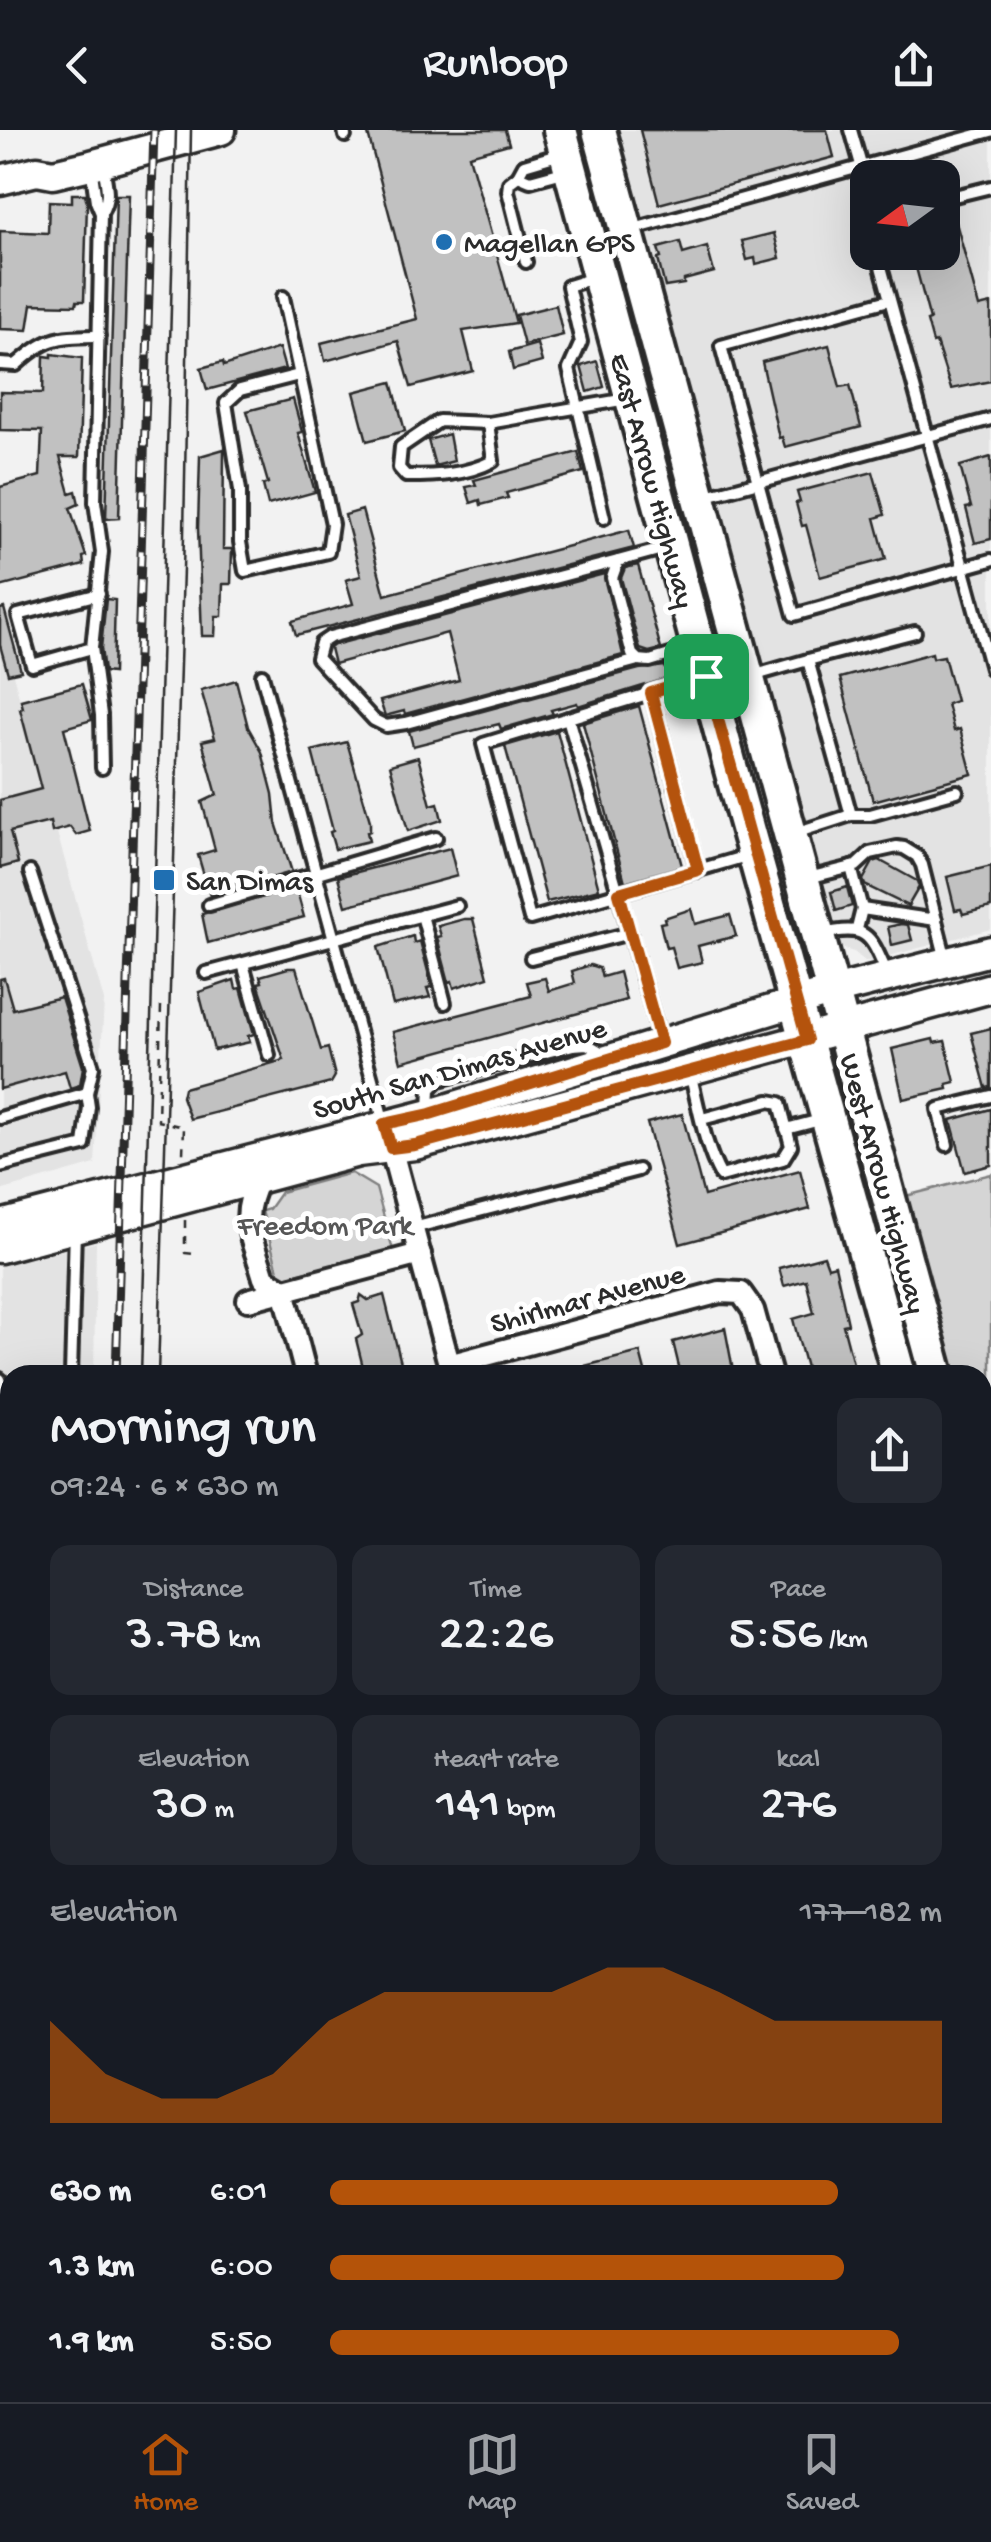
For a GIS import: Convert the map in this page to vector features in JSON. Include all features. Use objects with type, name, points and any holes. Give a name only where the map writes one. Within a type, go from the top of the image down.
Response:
[{"type":"main road","name":"East Arrow Highway","points":[[599,130],[833,992]]},
{"type":"main road","name":"East Arrow Highway","points":[[566,151],[754,854],[798,1003]]},
{"type":"main road","name":"West Arrow Highway","points":[[833,992],[934,1365]]},
{"type":"main road","name":"West Arrow Highway","points":[[798,1003],[896,1365]]},
{"type":"street","points":[[37,171],[49,158],[154,130]]},
{"type":"street","points":[[1,173],[54,174],[221,130]]},
{"type":"street","name":"South San Dimas Avenue","points":[[0,1248],[358,1152],[430,1114],[833,992],[991,950]]},
{"type":"street","name":"South San Dimas Avenue","points":[[0,1225],[388,1136],[415,1145],[991,988]]},
{"type":"street","points":[[388,1136],[450,1365]]},
{"type":"street","points":[[259,1179],[246,1214],[264,1278],[284,1290],[303,1365]]},
{"type":"street","points":[[248,1300],[420,1254]]},
{"type":"street","name":"Shirlmar Avenue","points":[[468,1365],[720,1292],[741,1292],[753,1310],[768,1365]]},
{"type":"lane","points":[[851,130],[859,160]]},
{"type":"lane","points":[[879,160],[991,131]]},
{"type":"lane","points":[[526,262],[509,183],[524,165],[566,151]]},
{"type":"lane","points":[[518,176],[530,181],[566,151]]},
{"type":"lane","points":[[97,164],[108,192],[101,213],[95,502],[102,552],[92,648],[101,715],[102,768]]},
{"type":"lane","points":[[626,231],[850,168]]},
{"type":"lane","points":[[960,195],[991,186]]},
{"type":"lane","points":[[882,270],[991,669]]},
{"type":"lane","points":[[600,276],[568,286],[581,342],[569,369],[604,518]]},
{"type":"lane","points":[[283,298],[332,524],[328,552],[245,570],[240,542],[240,490],[226,403],[240,390],[298,375]]},
{"type":"lane","points":[[890,300],[721,346],[794,615],[991,560]]},
{"type":"lane","points":[[0,364],[16,365],[40,344],[60,338],[99,336]]},
{"type":"lane","points":[[581,342],[616,336]]},
{"type":"lane","points":[[488,423],[494,460],[440,476],[406,476],[399,468],[401,447],[440,421],[488,423],[633,398]]},
{"type":"lane","points":[[698,498],[991,419]]},
{"type":"lane","points":[[672,546],[330,637],[320,643],[317,658],[374,720],[386,726],[638,660],[702,661]]},
{"type":"lane","points":[[618,560],[612,578],[632,654],[638,660]]},
{"type":"lane","points":[[92,648],[32,665],[18,615],[99,594]]},
{"type":"lane","points":[[747,678],[915,632]]},
{"type":"lane","points":[[808,660],[851,815]]},
{"type":"lane","points":[[702,661],[651,693],[482,744],[530,919],[754,854]]},
{"type":"lane","points":[[262,675],[388,1136]]},
{"type":"lane","points":[[651,693],[698,870]]},
{"type":"lane","points":[[568,718],[661,1043]]},
{"type":"lane","points":[[790,835],[851,815],[870,814],[958,791]]},
{"type":"lane","points":[[209,905],[436,838]]},
{"type":"lane","points":[[802,880],[851,867],[876,851],[904,848],[917,856],[922,865],[946,961]]},
{"type":"lane","points":[[851,867],[862,909],[856,929]]},
{"type":"lane","points":[[0,1166],[84,1145],[89,1107],[87,1093],[93,1066],[30,872]]},
{"type":"lane","points":[[206,973],[457,906]]},
{"type":"lane","points":[[862,909],[936,920]]},
{"type":"lane","points":[[422,916],[445,1003]]},
{"type":"lane","points":[[816,935],[856,929],[874,943],[888,976]]},
{"type":"lane","points":[[532,958],[630,933]]},
{"type":"lane","points":[[243,964],[269,1055]]},
{"type":"lane","points":[[690,1072],[702,1119],[720,1176],[782,1159],[790,1146],[780,1103],[769,1101],[702,1119]]},
{"type":"lane","points":[[0,1118],[87,1093]]},
{"type":"lane","points":[[947,1145],[938,1109],[991,1096]]},
{"type":"lane","points":[[786,1129],[829,1117]]},
{"type":"lane","points":[[413,1228],[638,1170]]},
{"type":"lane","points":[[71,1365],[74,1228]]},
{"type":"path","points":[[161,1006],[158,1121],[184,1127],[183,1156]]},
{"type":"path","points":[[183,1215],[185,1253],[196,1254]]},
{"type":"shaded area","points":[[618,130],[991,130],[991,929],[866,962],[854,952],[838,947]]},
{"type":"shaded area","points":[[0,628],[104,1001],[95,1164],[0,1191]]},
{"type":"shaded area","points":[[96,1242],[94,1365],[0,1365],[0,1266]]},
{"type":"green space","name":"Freedom Park","points":[[351,1173],[376,1188],[393,1250],[280,1278],[262,1211],[269,1209],[281,1192]]},
{"type":"green space","points":[[991,1174],[991,1365],[948,1365],[902,1197]]},
{"type":"building","name":"Magellan GPS","points":[[367,130],[505,130],[509,144],[469,155],[516,323],[463,331],[473,371],[411,387],[398,341],[325,361],[321,343],[417,319]]},
{"type":"building","points":[[640,130],[827,130],[834,157],[659,204]]},
{"type":"building","points":[[72,194],[85,194],[87,203],[84,301],[77,301],[76,305],[32,304],[28,330],[0,329],[0,231],[48,233],[49,201],[72,202]]},
{"type":"building","points":[[116,195],[129,195],[119,518],[106,519]]},
{"type":"building","points":[[774,233],[780,258],[756,264],[755,258],[747,260],[742,241]]},
{"type":"building","points":[[960,237],[979,307],[991,304],[991,381],[951,389],[936,342],[933,343],[927,321],[930,320],[917,270],[960,270]]},
{"type":"building","points":[[680,242],[683,254],[707,247],[714,272],[665,287],[658,248]]},
{"type":"building","points":[[556,305],[563,335],[524,345],[516,315]]},
{"type":"building","points":[[537,344],[542,362],[513,370],[509,352]]},
{"type":"building","points":[[829,345],[840,387],[850,385],[861,427],[785,447],[782,437],[779,438],[762,362]]},
{"type":"building","points":[[279,348],[285,369],[207,390],[201,368],[223,362],[224,366]]},
{"type":"building","points":[[44,356],[82,358],[79,457],[60,457],[70,493],[76,491],[79,504],[70,508],[86,556],[84,565],[0,587],[0,487],[40,476],[42,431],[0,430],[0,392],[43,393]]},
{"type":"building","points":[[597,361],[604,387],[588,392],[581,366]]},
{"type":"building","points":[[392,382],[405,431],[367,441],[354,392]]},
{"type":"building","points":[[293,399],[315,492],[268,505],[263,485],[268,483],[247,411]]},
{"type":"building","points":[[449,434],[454,461],[435,466],[428,440]]},
{"type":"building","points":[[224,449],[223,549],[232,549],[231,584],[223,584],[222,616],[216,616],[215,636],[202,636],[200,456]]},
{"type":"building","points":[[578,452],[583,472],[506,493],[508,498],[481,505],[480,500],[471,503],[466,487],[476,485],[474,480]]},
{"type":"building","points":[[991,457],[991,539],[975,543],[960,466]]},
{"type":"building","points":[[873,472],[885,515],[875,518],[886,559],[820,577],[806,525],[802,526],[797,492]]},
{"type":"building","points":[[362,510],[385,595],[629,530],[634,548],[296,635],[292,621],[353,604],[346,580],[361,576],[345,515]]},
{"type":"building","points":[[638,565],[661,649],[649,652],[640,649],[621,578],[625,568]]},
{"type":"building","points":[[604,574],[623,655],[405,714],[404,711],[385,716],[380,701],[459,680],[447,633],[334,664],[330,648],[334,645]]},
{"type":"building","points":[[106,599],[115,600],[113,673],[104,672],[101,648]]},
{"type":"building","points":[[4,608],[21,671],[8,674],[0,645],[0,609]]},
{"type":"building","points":[[932,653],[933,658],[944,656],[956,701],[947,704],[954,731],[960,729],[972,774],[873,801],[840,678]]},
{"type":"building","points":[[665,666],[669,678],[578,706],[577,703],[551,710],[553,714],[501,729],[499,724],[413,746],[409,731],[639,669]]},
{"type":"building","points":[[236,680],[248,727],[262,752],[276,823],[292,872],[210,896],[198,855],[215,850],[202,802],[217,795],[202,741],[215,738],[201,690]]},
{"type":"building","points":[[82,684],[92,720],[64,728],[90,831],[76,835],[70,827],[52,832],[50,822],[10,832],[18,863],[0,868],[0,800],[41,789],[21,700]]},
{"type":"building","points":[[639,706],[682,866],[625,882],[583,723]]},
{"type":"building","points":[[557,731],[599,889],[547,902],[505,746]]},
{"type":"building","points":[[347,742],[370,821],[369,841],[335,849],[312,751]]},
{"type":"building","points":[[418,757],[431,805],[438,803],[442,820],[408,831],[390,765]]},
{"type":"building","points":[[450,848],[457,876],[346,906],[338,877]]},
{"type":"building","points":[[879,860],[917,881],[919,887],[908,906],[865,885],[863,880],[873,862]]},
{"type":"building","points":[[991,866],[991,907],[963,914],[961,909],[955,910],[947,877]]},
{"type":"building","points":[[847,887],[852,906],[836,911],[831,892]]},
{"type":"building","points":[[296,888],[304,917],[208,943],[202,914]]},
{"type":"building","points":[[691,909],[695,924],[730,915],[736,936],[698,946],[702,962],[677,968],[671,947],[666,948],[660,923]]},
{"type":"building","points":[[473,919],[488,977],[454,988],[437,937],[441,936],[438,926]]},
{"type":"building","points":[[908,925],[912,940],[892,945],[888,927]]},
{"type":"building","points":[[413,936],[414,943],[420,941],[432,987],[427,988],[430,997],[393,1005],[378,947]]},
{"type":"building","points":[[590,965],[599,968],[602,977],[619,972],[626,1000],[401,1062],[393,1032],[531,996],[527,982],[545,978],[549,991],[575,983],[572,971]]},
{"type":"building","points":[[296,968],[321,1050],[328,1048],[335,1076],[331,1083],[190,1119],[182,1097],[184,1088],[284,1060],[258,983],[262,982],[260,976]]},
{"type":"building","points":[[4,978],[13,1009],[61,997],[83,1067],[80,1085],[70,1088],[65,1071],[0,1089],[0,979]]},
{"type":"building","points":[[234,980],[236,989],[241,988],[254,1034],[248,1036],[250,1042],[214,1050],[199,992]]},
{"type":"building","points":[[991,1028],[991,1087],[986,1088],[971,1033]]},
{"type":"building","points":[[933,1039],[934,1043],[945,1041],[955,1082],[947,1084],[948,1089],[903,1099],[892,1049]]},
{"type":"building","points":[[991,1109],[991,1165],[965,1172],[951,1120]]},
{"type":"building","points":[[682,1114],[704,1196],[800,1170],[810,1209],[680,1244],[647,1123]]},
{"type":"building","points":[[824,1256],[828,1267],[835,1265],[853,1365],[805,1365],[793,1319],[814,1313],[806,1280],[784,1286],[779,1268]]},
{"type":"building","points":[[361,1295],[368,1300],[384,1295],[402,1365],[362,1365],[356,1339],[362,1335],[353,1304],[359,1302]]},
{"type":"building","points":[[725,1328],[732,1365],[679,1365],[673,1342]]},
{"type":"building","points":[[640,1352],[643,1365],[589,1365]]},
{"type":"tram line","points":[[141,1365],[176,130]]},
{"type":"tram line","points":[[158,1365],[184,536],[191,130]]},
{"type":"railway","points":[[116,1365],[154,130]]},
{"type":"place","name":"Magellan GPS","points":[[444,242]]},
{"type":"place","name":"San Dimas","points":[[164,880]]},
{"type":"route","points":[[706,676],[807,1040],[415,1145],[391,1148],[384,1124],[430,1114],[661,1043],[619,893],[698,870],[651,693],[706,676]]}]
